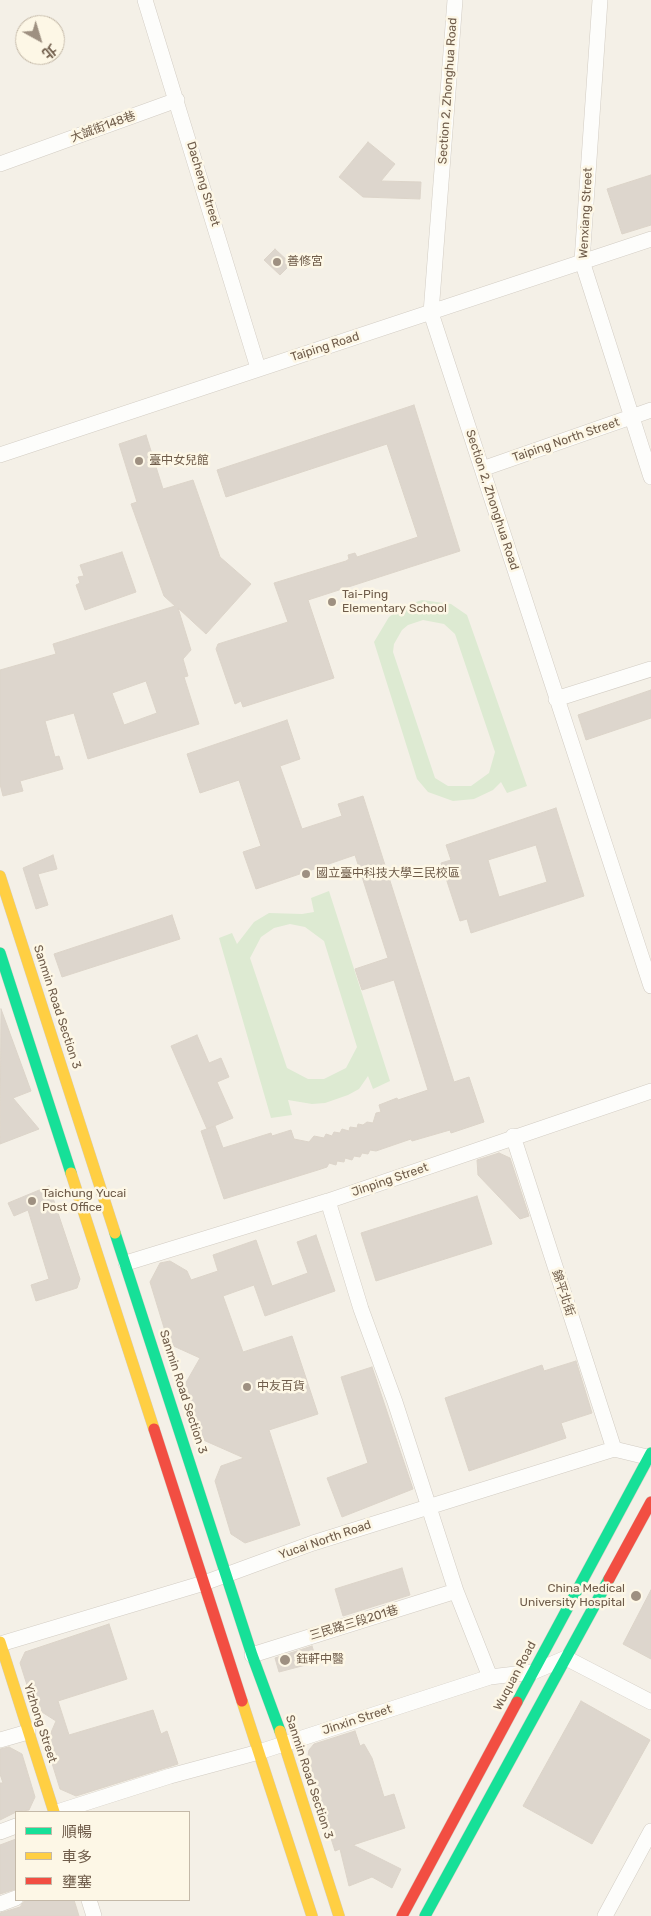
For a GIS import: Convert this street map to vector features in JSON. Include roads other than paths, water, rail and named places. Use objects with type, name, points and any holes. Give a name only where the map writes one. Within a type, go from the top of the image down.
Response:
[{"type":"main road","name":"Sanmin Road Section 3","points":[[0,876],[228,1573],[252,1655],[284,1743],[339,1916]]},
{"type":"main road","points":[[0,953],[312,1916]]},
{"type":"main road","name":"Wuquan Road","points":[[401,1915],[650,1456]]},
{"type":"main road","points":[[425,1916],[651,1502]]},
{"type":"main road","name":"Yizhong Street","points":[[0,1643],[55,1811]]},
{"type":"street","name":"Dacheng Street","points":[[145,0],[258,368]]},
{"type":"street","name":"Section 2, Zhonghua Road","points":[[455,0],[430,313],[650,982]]},
{"type":"street","name":"Wenxiang Street","points":[[600,0],[582,261],[651,477]]},
{"type":"street","name":"大誠街148巷","points":[[0,164],[177,100]]},
{"type":"street","name":"Taiping Road","points":[[0,455],[651,239]]},
{"type":"street","name":"Taiping North Street","points":[[482,469],[651,410]]},
{"type":"street","points":[[556,699],[651,669]]},
{"type":"street","name":"Jinping Street","points":[[126,1263],[328,1201],[651,1090]]},
{"type":"street","name":"錦平北街","points":[[513,1136],[614,1449]]},
{"type":"street","points":[[328,1201],[361,1309],[430,1506],[456,1591],[490,1677]]},
{"type":"street","points":[[614,1449],[650,1456]]},
{"type":"street","name":"Yucai North Road","points":[[0,1643],[204,1583],[313,1543],[614,1449]]},
{"type":"street","name":"三民路三段201巷","points":[[252,1655],[456,1591]]},
{"type":"street","points":[[566,1658],[651,1702]]},
{"type":"street","name":"Jinxin Street","points":[[58,1811],[170,1776],[259,1752],[490,1677],[533,1672],[566,1658]]},
{"type":"street","points":[[0,1740],[28,1732]]},
{"type":"street","points":[[0,1832],[15,1826]]},
{"type":"street","points":[[605,1916],[651,1831]]},
{"type":"street","points":[[0,1904],[15,1898]]},
{"type":"street","points":[[89,1901],[94,1916]]},
{"type":"place","name":"善修宮","points":[[277,262]]},
{"type":"place","name":"臺中女兒館","points":[[139,461]]},
{"type":"place","name":"Tai-Ping Elementary School","points":[[332,602]]},
{"type":"place","name":"國立臺中科技大學三民校區","points":[[306,874]]},
{"type":"place","name":"Taichung Yucai Post Office","points":[[32,1201]]},
{"type":"place","name":"中友百貨","points":[[247,1387]]},
{"type":"place","name":"China Medical University Hospital","points":[[636,1596]]},
{"type":"place","name":"鈺軒中醫","points":[[285,1660]]}]
